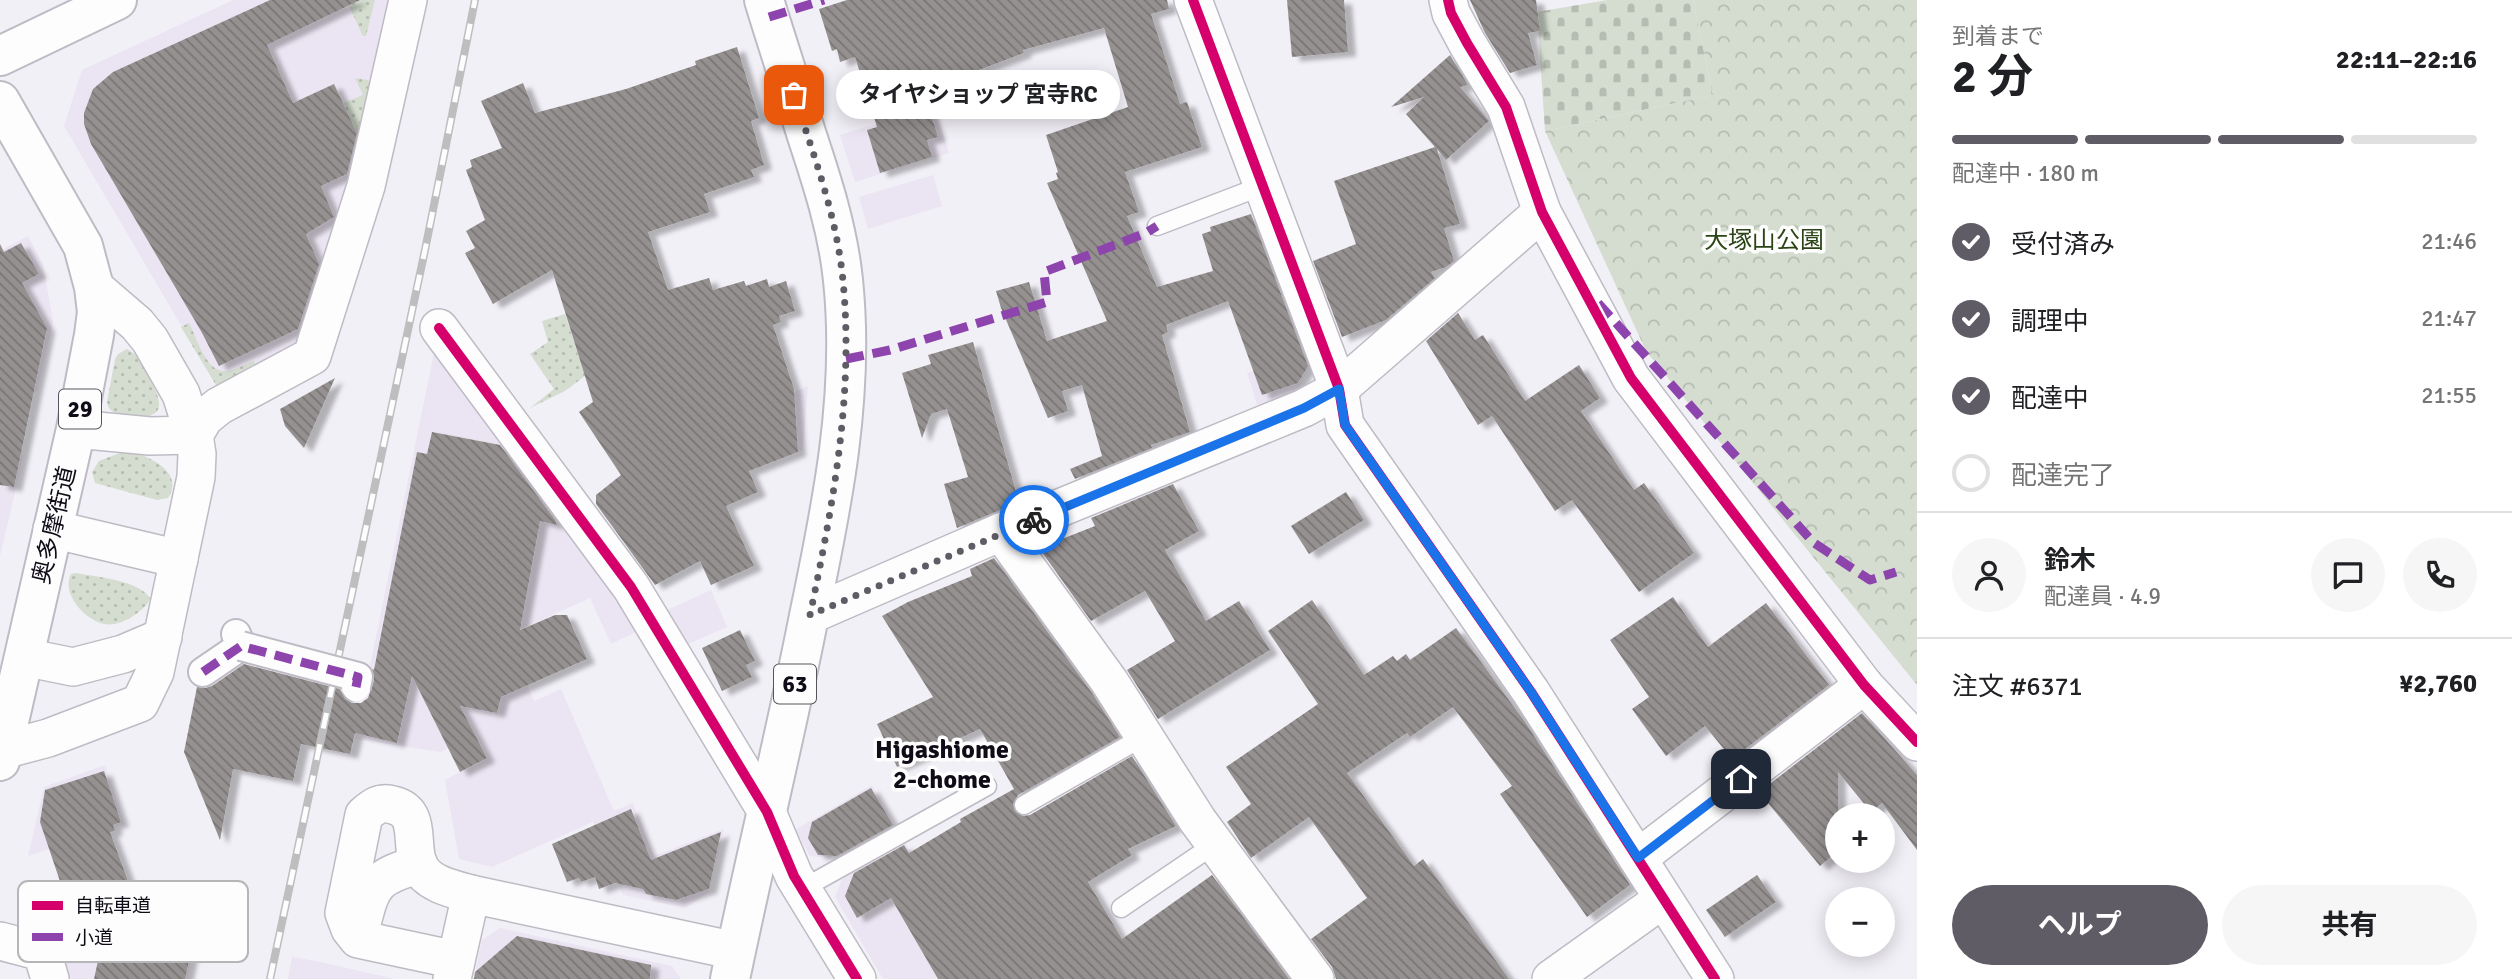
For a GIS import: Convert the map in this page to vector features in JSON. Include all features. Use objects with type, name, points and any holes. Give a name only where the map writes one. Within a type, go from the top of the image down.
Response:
[{"type":"main road","points":[[0,56],[117,0]]},
{"type":"main road","name":"63","points":[[733,965],[810,615],[835,487],[844,415],[846,331],[843,281],[828,199],[764,0]]},
{"type":"main road","name":"奥多摩街道","points":[[0,101],[83,246],[94,287],[97,312],[76,429],[1,756]]},
{"type":"street","points":[[194,435],[204,418],[219,406],[312,356],[366,186],[408,0]]},
{"type":"street","points":[[1193,0],[1339,389],[1345,425],[1531,692],[1715,979]]},
{"type":"street","points":[[1448,0],[1451,13],[1506,107],[1542,212],[1631,378],[1864,685],[1917,742]]},
{"type":"street","points":[[810,615],[1001,532],[1304,408],[1339,389],[1542,212]]},
{"type":"street","points":[[1,756],[140,702],[155,672],[196,477],[194,435],[181,394],[150,340],[137,324],[94,287]]},
{"type":"street","points":[[439,328],[631,587],[768,812],[794,876],[857,979]]},
{"type":"street","points":[[76,429],[150,436],[194,435]]},
{"type":"street","points":[[52,530],[179,559]]},
{"type":"street","points":[[1001,532],[1109,681],[1215,844],[1315,979]]},
{"type":"street","points":[[24,657],[73,667],[123,654],[163,637]]},
{"type":"street","points":[[204,672],[239,640],[358,677],[356,687]]},
{"type":"street","points":[[1638,858],[1864,685]]},
{"type":"street","points":[[471,894],[454,969],[358,939],[349,929],[344,913],[364,815],[374,805],[389,803],[402,807],[412,820],[419,865],[432,881],[733,965]]},
{"type":"street","points":[[358,939],[367,905],[378,882],[395,871],[419,865]]},
{"type":"street","points":[[1551,979],[1664,899]]},
{"type":"street","points":[[0,941],[18,946]]},
{"type":"street","points":[[44,962],[50,979]]},
{"type":"lane","points":[[1157,226],[1262,186]]},
{"type":"lane","points":[[1024,805],[1143,737]]},
{"type":"lane","points":[[802,889],[987,786]]},
{"type":"lane","points":[[1121,908],[1215,844]]},
{"type":"shaded area","points":[[233,0],[395,0],[377,82],[301,347],[219,390],[64,126],[82,70]]},
{"type":"shaded area","points":[[934,106],[949,153],[855,182],[840,135]]},
{"type":"shaded area","points":[[933,175],[942,206],[868,229],[859,197]]},
{"type":"shaded area","points":[[28,236],[43,264],[53,321],[37,391],[0,412],[0,251]]},
{"type":"shaded area","points":[[436,343],[640,630],[611,644],[590,598],[505,636],[534,701],[561,689],[614,811],[633,803],[654,856],[724,829],[709,892],[685,908],[623,895],[593,822],[492,867],[459,859],[445,780],[487,758],[475,734],[441,752],[355,739]]},
{"type":"shaded area","points":[[1307,353],[1311,362],[1298,391],[1258,407],[1247,373]]},
{"type":"shaded area","points":[[808,386],[803,450],[768,464],[747,411]]},
{"type":"shaded area","points":[[23,455],[10,514],[0,556],[0,467]]},
{"type":"shaded area","points":[[711,590],[727,627],[686,645],[663,612]]},
{"type":"shaded area","points":[[105,765],[124,824],[28,856],[44,787]]},
{"type":"shaded area","points":[[872,785],[893,823],[829,858],[810,856],[795,830]]},
{"type":"shaded area","points":[[906,844],[926,880],[1033,921],[934,979],[883,979],[835,897],[842,879]]},
{"type":"shaded area","points":[[500,928],[672,966],[681,979],[474,979],[482,940]]},
{"type":"shaded area","points":[[292,957],[316,961],[395,979],[288,979]]},
{"type":"shaded area","points":[[49,962],[191,962],[187,979],[62,979]]},
{"type":"green space","points":[[346,0],[375,0],[366,36],[363,36]]},
{"type":"green space","points":[[1607,0],[1693,0],[1713,95],[1545,131],[1537,12]]},
{"type":"green space","name":"大塚山公園","points":[[1693,0],[1917,0],[1917,685],[1646,351],[1545,131],[1713,95]]},
{"type":"green space","points":[[355,78],[368,80],[371,85],[358,135],[343,103],[363,95]]},
{"type":"green space","points":[[565,314],[585,376],[565,391],[530,408],[554,389],[530,354],[548,342],[542,321]]},
{"type":"green space","points":[[189,323],[203,354],[214,367],[220,371],[228,371],[254,361],[258,370],[219,390],[181,327]]},
{"type":"green space","points":[[127,349],[139,360],[156,391],[159,405],[158,411],[153,414],[122,415],[114,413],[108,407],[115,359]]},
{"type":"green space","points":[[125,451],[152,460],[168,472],[172,489],[168,498],[157,500],[95,483],[92,472],[99,461]]},
{"type":"green space","points":[[71,574],[127,583],[150,598],[144,607],[129,619],[116,624],[97,622],[83,612],[72,598],[69,582]]},
{"type":"building","points":[[270,0],[360,0],[267,45],[293,103],[334,84],[357,133],[347,174],[321,186],[334,217],[306,234],[319,264],[298,329],[219,366],[91,144],[84,124],[84,113],[93,89],[113,72]]},
{"type":"building","points":[[847,0],[1167,0],[1169,9],[1151,14],[1180,104],[1187,102],[1202,147],[1125,172],[1139,212],[1127,216],[1157,287],[1213,271],[1202,234],[1211,231],[1210,227],[1251,214],[1308,366],[1298,383],[1262,395],[1228,301],[1166,325],[1168,332],[1162,335],[1190,432],[1151,445],[1152,448],[1075,479],[1070,469],[1102,456],[1082,385],[1062,391],[1068,411],[1048,418],[996,291],[1029,282],[1047,341],[1107,321],[1047,183],[1058,179],[1058,172],[1046,135],[1128,107],[1104,28],[1023,50],[1024,53],[955,79],[960,96],[928,105],[938,137],[927,140],[932,157],[880,173],[867,130],[877,127],[855,57],[840,62],[837,49],[832,51],[819,9]]},
{"type":"building","points":[[1287,0],[1344,0],[1348,52],[1292,57]]},
{"type":"building","points":[[1470,0],[1536,0],[1540,31],[1528,33],[1537,65],[1510,73],[1485,33]]},
{"type":"building","points":[[737,47],[759,118],[751,121],[764,165],[751,170],[754,177],[704,194],[710,212],[648,232],[668,290],[709,278],[713,290],[744,281],[746,286],[767,279],[769,287],[786,281],[795,311],[779,316],[781,322],[773,325],[794,389],[798,452],[749,471],[758,492],[726,506],[754,566],[711,585],[700,561],[655,585],[596,504],[596,495],[621,475],[579,412],[593,402],[552,270],[493,304],[465,253],[475,248],[466,231],[485,220],[466,170],[472,167],[470,160],[502,148],[481,101],[523,83],[535,113],[626,89],[696,65],[695,61]]},
{"type":"building","points":[[1450,55],[1468,85],[1460,87],[1489,121],[1446,160],[1437,149],[1460,224],[1444,228],[1454,261],[1431,272],[1435,278],[1386,320],[1342,337],[1313,261],[1356,244],[1334,181],[1435,147],[1406,114],[1424,97],[1391,107]]},
{"type":"building","points":[[21,243],[39,274],[22,283],[47,328],[14,487],[0,485],[0,244],[4,252]]},
{"type":"building","points":[[1458,313],[1475,340],[1483,335],[1525,401],[1579,365],[1600,398],[1581,411],[1634,490],[1644,483],[1694,553],[1639,592],[1572,500],[1555,511],[1492,416],[1478,425],[1426,341]]},
{"type":"building","points":[[973,342],[1019,502],[957,528],[944,484],[968,477],[947,409],[931,414],[922,438],[902,373],[931,364],[928,355]]},
{"type":"building","points":[[335,378],[304,448],[285,426],[280,409]]},
{"type":"building","points":[[432,432],[500,445],[555,520],[557,525],[540,521],[520,630],[555,615],[567,615],[587,659],[501,697],[497,713],[460,706],[487,758],[460,772],[412,676],[397,743],[355,733],[350,754],[301,744],[293,781],[233,769],[220,840],[184,752],[197,687],[212,686],[244,664],[340,689],[345,699],[352,703],[361,703],[368,698],[374,680],[372,669],[374,670],[417,452],[427,454]]},
{"type":"building","points":[[1173,484],[1199,531],[1165,550],[1206,621],[1239,601],[1270,650],[1158,719],[1127,670],[1175,641],[1145,591],[1091,621],[1039,548],[1095,526],[1091,518]]},
{"type":"building","points":[[1346,492],[1364,520],[1309,554],[1291,526]]},
{"type":"building","points":[[994,558],[1092,693],[1120,737],[1018,795],[1013,804],[1015,811],[1023,816],[1030,815],[1132,756],[1176,826],[1128,849],[1132,855],[1088,882],[1122,939],[1212,875],[1289,979],[938,979],[891,898],[857,918],[845,896],[854,873],[904,845],[909,853],[961,822],[960,819],[1014,789],[980,729],[897,767],[877,724],[933,697],[882,616],[908,602],[972,576],[970,569]]},
{"type":"building","points":[[1673,597],[1708,647],[1766,603],[1829,685],[1732,759],[1705,726],[1666,756],[1632,709],[1649,697],[1610,640]]},
{"type":"building","points":[[1312,600],[1364,675],[1393,656],[1397,661],[1406,654],[1410,660],[1456,628],[1525,722],[1630,885],[1587,917],[1500,794],[1512,786],[1453,707],[1410,737],[1407,733],[1347,773],[1414,866],[1423,859],[1509,979],[1336,979],[1332,967],[1311,939],[1367,898],[1309,817],[1251,858],[1227,822],[1251,804],[1226,767],[1318,704],[1268,631]]},
{"type":"building","points":[[740,630],[755,661],[746,665],[752,677],[722,691],[702,648]]},
{"type":"building","points":[[1862,713],[1917,775],[1917,850],[1895,820],[1895,803],[1864,803],[1838,772],[1838,803],[1825,803],[1825,862],[1820,866],[1759,792]]},
{"type":"building","points":[[104,771],[121,822],[113,825],[115,831],[110,832],[128,881],[60,881],[40,822],[45,790]]},
{"type":"building","points":[[871,788],[893,825],[837,856],[818,855],[808,838],[812,822]]},
{"type":"building","points":[[631,809],[651,860],[721,832],[709,889],[676,900],[646,894],[643,889],[615,883],[599,889],[595,877],[581,882],[579,878],[567,882],[552,844]]},
{"type":"building","points":[[1757,875],[1776,902],[1725,937],[1706,910]]},
{"type":"building","points":[[517,936],[651,965],[650,979],[474,979],[475,972]]},
{"type":"building","points":[[98,962],[189,962],[185,979],[94,979]]},
{"type":"railway","points":[[270,979],[425,250],[475,0]]},
{"type":"marked path","points":[[769,17],[824,0]]},
{"type":"marked path","points":[[846,359],[890,350],[1047,302],[1044,272],[1146,233],[1157,226]]},
{"type":"marked path","points":[[1598,303],[1814,543],[1870,580],[1896,572]]},
{"type":"marked path","points":[[203,672],[241,646],[358,677],[356,687]]},
{"type":"cycle path","points":[[1193,0],[1339,389],[1345,425],[1531,692],[1715,979]]},
{"type":"cycle path","points":[[1448,0],[1451,13],[1467,43],[1506,107],[1542,212],[1631,378],[1864,685],[1917,742]]},
{"type":"cycle path","points":[[439,328],[631,587],[767,812],[794,876],[857,979]]},
{"type":"way so far","points":[[794,95],[828,199],[843,281],[846,331],[844,415],[835,487],[810,615],[1034,520]]},
{"type":"place","name":"タイヤショップ 宮寺RC","points":[[794,95]]},
{"type":"district","name":"Higashiome 2-chome","points":[[942,765]]},
{"type":"route","points":[[1034,520],[1304,408],[1339,389],[1345,425],[1531,692],[1638,858],[1741,779]]}]
